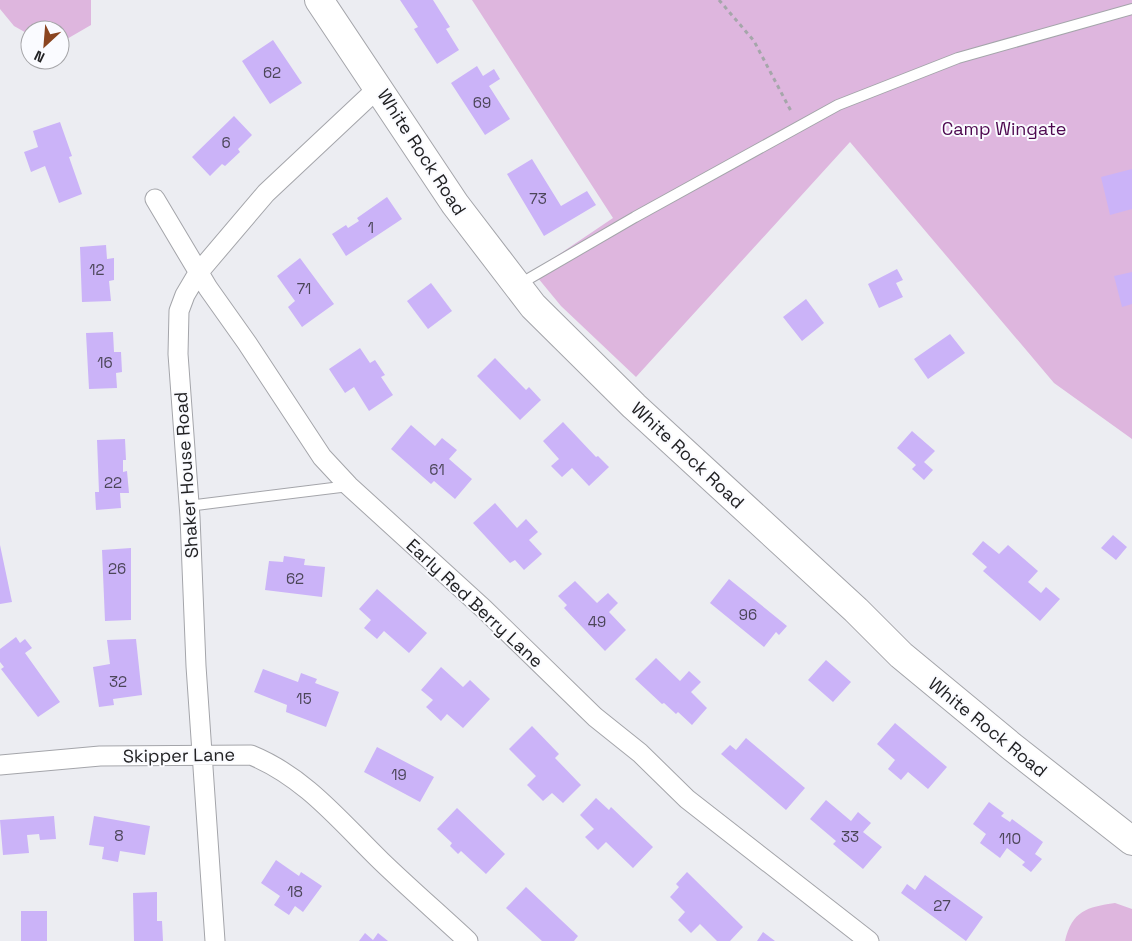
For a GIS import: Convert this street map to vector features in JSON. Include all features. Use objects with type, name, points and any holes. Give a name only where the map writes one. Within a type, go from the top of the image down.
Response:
[{"type":"street","name":"White Rock Road","points":[[319,0],[379,87],[455,204],[533,306],[634,406],[856,610],[901,655],[1011,746],[1132,840]]},
{"type":"street","name":"Shaker House Road","points":[[215,941],[177,334],[179,311],[185,295],[198,273],[266,193],[379,87]]},
{"type":"street","name":"Early Red Berry Lane","points":[[156,198],[198,273],[322,457],[349,486],[484,609],[595,717],[640,754],[687,799],[869,941]]},
{"type":"street","name":"Skipper Lane","points":[[0,765],[100,756],[251,755],[272,763],[295,778],[468,941]]},
{"type":"lane","points":[[517,286],[636,217],[838,105],[958,58],[1132,10]]},
{"type":"lane","points":[[188,506],[349,486]]},
{"type":"path","points":[[719,0],[754,41],[788,102],[798,127]]},
{"type":"green space","points":[[0,0],[91,0],[91,25],[70,37],[70,20],[20,20],[20,29],[14,26],[0,9]]},
{"type":"green space","name":"Camp Wingate","points":[[472,0],[1132,0],[1132,439],[1054,383],[850,142],[636,377],[561,306],[533,272],[613,218]]},
{"type":"green space","points":[[1115,903],[1132,909],[1132,941],[1065,941],[1072,923],[1082,912],[1096,906]]},
{"type":"building","points":[[400,0],[433,0],[450,27],[446,29],[459,50],[437,64],[414,29],[418,27]]},
{"type":"building","points":[[273,40],[302,83],[270,104],[242,61]]},
{"type":"building","points":[[477,66],[483,76],[494,69],[500,79],[489,86],[510,119],[485,135],[451,83]]},
{"type":"building","points":[[234,116],[252,135],[238,149],[240,152],[225,166],[222,164],[210,176],[192,157]]},
{"type":"building","points":[[60,122],[72,156],[69,157],[82,194],[59,203],[45,166],[31,172],[24,152],[38,147],[33,131]]},
{"type":"building","points":[[532,159],[561,206],[587,191],[596,205],[544,236],[507,174]]},
{"type":"building","points":[[1132,169],[1132,209],[1110,215],[1101,177]]},
{"type":"building","points":[[387,197],[402,219],[346,256],[332,234],[346,225],[348,228],[359,221],[357,218]]},
{"type":"building","points":[[106,245],[107,259],[114,258],[114,280],[109,281],[111,301],[82,302],[80,247]]},
{"type":"building","points":[[300,258],[334,304],[302,327],[288,307],[295,301],[277,276]]},
{"type":"building","points":[[897,269],[903,280],[896,283],[903,297],[879,308],[868,284]]},
{"type":"building","points":[[1132,272],[1132,304],[1122,307],[1114,276]]},
{"type":"building","points":[[431,283],[452,311],[428,329],[407,301]]},
{"type":"building","points":[[806,299],[824,323],[802,341],[783,317]]},
{"type":"building","points":[[113,332],[114,352],[121,352],[122,372],[116,373],[117,388],[89,389],[86,333]]},
{"type":"building","points":[[950,334],[965,353],[928,379],[914,359]]},
{"type":"building","points":[[360,348],[370,363],[375,360],[385,375],[381,377],[393,395],[369,411],[354,387],[345,393],[329,369]]},
{"type":"building","points":[[495,358],[526,390],[529,387],[541,400],[520,420],[477,376]]},
{"type":"building","points":[[563,422],[596,457],[598,456],[609,467],[589,486],[572,468],[562,477],[551,466],[559,459],[543,441]]},
{"type":"building","points":[[411,425],[435,446],[442,438],[457,450],[449,459],[472,479],[455,499],[434,481],[431,484],[391,449]]},
{"type":"building","points":[[912,431],[935,451],[924,462],[933,470],[924,480],[912,469],[916,465],[897,448]]},
{"type":"building","points":[[125,439],[126,460],[123,460],[123,472],[127,471],[129,493],[120,493],[121,508],[96,510],[95,492],[99,492],[97,440]]},
{"type":"building","points":[[495,503],[517,528],[526,519],[538,532],[529,540],[542,554],[524,570],[515,560],[510,563],[473,523]]},
{"type":"building","points":[[1113,535],[1127,547],[1116,560],[1101,548]]},
{"type":"building","points":[[983,541],[999,554],[1008,545],[1038,571],[1028,582],[1041,593],[1046,587],[1060,599],[1040,621],[983,571],[987,567],[972,554]]},
{"type":"building","points":[[0,545],[12,602],[0,604]]},
{"type":"building","points":[[131,548],[131,620],[105,621],[102,550]]},
{"type":"building","points":[[284,556],[305,559],[304,565],[325,567],[322,597],[265,590],[269,561],[283,562]]},
{"type":"building","points":[[729,579],[787,626],[779,635],[776,632],[764,647],[710,603]]},
{"type":"building","points":[[575,581],[597,603],[608,593],[618,603],[609,612],[626,630],[605,651],[564,608],[567,605],[558,596]]},
{"type":"building","points":[[377,589],[427,633],[409,653],[384,631],[377,639],[364,628],[371,620],[359,609]]},
{"type":"building","points":[[16,637],[20,643],[25,639],[32,648],[25,653],[60,702],[38,717],[1,669],[4,667],[0,662],[0,649]]},
{"type":"building","points":[[136,639],[142,695],[113,699],[114,705],[99,707],[93,667],[110,664],[107,640]]},
{"type":"building","points":[[656,658],[680,681],[689,671],[701,682],[691,692],[707,708],[692,725],[678,712],[676,714],[664,703],[662,704],[635,679]]},
{"type":"building","points":[[826,660],[851,682],[833,702],[808,680]]},
{"type":"building","points":[[441,667],[463,687],[470,680],[490,699],[463,728],[447,714],[441,721],[426,707],[433,700],[421,690]]},
{"type":"building","points":[[263,669],[298,682],[301,673],[317,679],[315,683],[339,692],[326,727],[286,712],[287,705],[254,692]]},
{"type":"building","points":[[895,723],[947,767],[928,789],[908,772],[901,780],[888,769],[895,760],[877,744]]},
{"type":"building","points":[[532,726],[559,754],[555,758],[581,785],[563,803],[552,793],[543,801],[527,785],[536,776],[509,749]]},
{"type":"building","points":[[746,738],[805,788],[786,810],[721,754],[730,745],[736,750]]},
{"type":"building","points":[[377,747],[434,777],[420,802],[364,772]]},
{"type":"building","points":[[596,798],[609,810],[611,807],[653,847],[633,868],[606,842],[598,850],[585,837],[594,829],[580,815]]},
{"type":"building","points":[[826,800],[851,821],[858,812],[871,823],[863,832],[882,847],[863,869],[833,844],[836,841],[810,819]]},
{"type":"building","points":[[989,802],[1004,813],[1001,816],[1010,822],[1012,819],[1043,842],[1035,854],[1042,859],[1031,872],[1022,865],[1025,862],[1007,848],[1000,858],[980,843],[986,834],[973,824]]},
{"type":"building","points":[[457,808],[505,854],[486,874],[461,851],[458,854],[450,846],[452,843],[437,829]]},
{"type":"building","points":[[54,816],[56,839],[40,840],[39,834],[27,835],[29,853],[3,855],[0,820]]},
{"type":"building","points":[[94,816],[150,826],[145,855],[120,851],[118,862],[102,859],[104,847],[89,845]]},
{"type":"building","points":[[276,860],[299,876],[301,872],[322,886],[303,912],[295,906],[289,915],[274,905],[280,896],[261,883]]},
{"type":"building","points":[[687,872],[743,927],[730,941],[717,941],[700,924],[691,933],[678,920],[685,912],[670,897],[679,887],[676,884]]},
{"type":"building","points":[[925,875],[983,917],[966,941],[901,893],[907,884],[915,890]]},
{"type":"building","points":[[526,887],[578,936],[574,941],[542,941],[506,908]]},
{"type":"building","points":[[157,892],[157,921],[162,921],[163,941],[134,941],[133,893]]},
{"type":"building","points":[[21,911],[47,911],[47,941],[21,941]]},
{"type":"building","points":[[763,932],[775,941],[757,941]]},
{"type":"building","points":[[365,933],[373,940],[378,933],[388,941],[359,941]]}]
